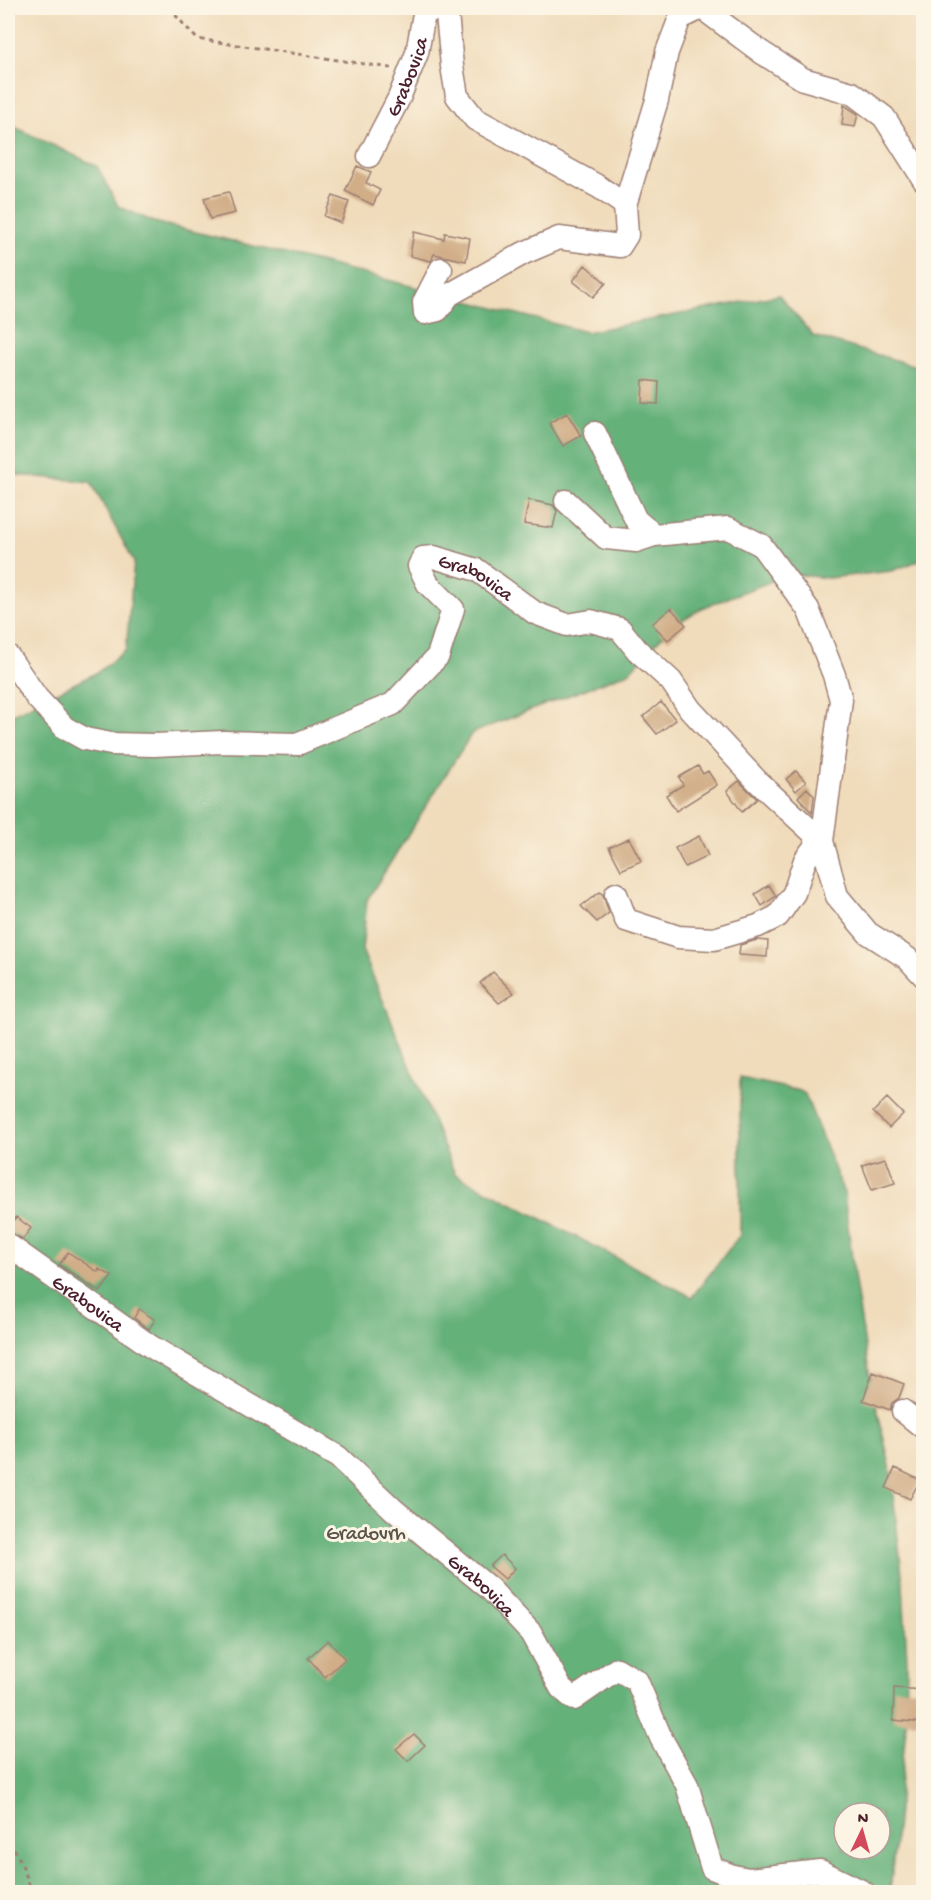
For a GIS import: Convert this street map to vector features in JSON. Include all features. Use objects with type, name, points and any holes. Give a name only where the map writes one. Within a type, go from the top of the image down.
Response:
[{"type":"street","name":"Grabovica","points":[[369,156],[399,98],[417,53],[424,14],[436,8],[447,14],[457,96],[475,119],[599,187],[625,206]]},
{"type":"street","points":[[441,269],[424,302],[424,313],[438,310],[449,295],[470,282],[559,238],[620,246],[627,235],[625,206],[657,100],[668,52],[680,18],[702,8],[761,52],[803,79],[852,93],[884,117],[900,146],[924,180]]},
{"type":"street","points":[[595,433],[636,520],[654,535]]},
{"type":"street","points":[[566,501],[606,538],[636,542],[654,535],[728,528],[761,544],[808,609],[822,650],[834,675],[841,700],[822,841],[837,896],[868,933],[907,958],[924,976]]},
{"type":"street","name":"Grabovica","points":[[8,656],[37,698],[65,728],[85,739],[111,744],[223,742],[297,744],[393,704],[438,656],[453,609],[428,584],[418,566],[423,558],[434,557],[477,570],[536,614],[567,625],[591,621],[620,629],[637,650],[671,681],[690,709],[759,783],[822,841]]},
{"type":"street","points":[[616,894],[626,920],[678,938],[714,939],[758,926],[778,916],[794,893],[805,860],[816,845],[822,841]]},
{"type":"street","name":"Grabovica","points":[[8,1245],[150,1346],[338,1457],[394,1510],[490,1589],[531,1633],[561,1688],[574,1699],[617,1669],[638,1681],[661,1738],[687,1785],[712,1868],[749,1879],[819,1882],[863,1893]]},
{"type":"street","points":[[903,1411],[924,1428]]},
{"type":"path","points":[[169,8],[196,39],[398,69],[417,53]]},
{"type":"path","points":[[8,1842],[15,1849],[31,1893]]},
{"type":"green space","name":"Gradovrh","points":[[8,124],[97,166],[118,206],[154,222],[327,264],[586,332],[779,295],[813,336],[923,368],[923,559],[892,571],[828,578],[790,574],[702,608],[672,626],[629,672],[472,733],[367,900],[362,950],[455,1174],[692,1297],[740,1235],[740,1078],[805,1094],[844,1193],[869,1372],[890,1466],[903,1584],[907,1662],[906,1727],[890,1892],[8,1892],[8,715],[98,672],[126,650],[134,562],[91,482],[8,474]]},
{"type":"building","points":[[844,105],[858,114],[855,127],[842,125]]},
{"type":"building","points":[[357,166],[371,172],[366,183],[380,190],[373,205],[345,191]]},
{"type":"building","points":[[229,192],[235,213],[210,219],[204,198]]},
{"type":"building","points":[[333,196],[349,202],[341,223],[324,216]]},
{"type":"building","points":[[414,232],[444,239],[445,233],[470,238],[466,261],[434,254],[431,261],[410,256]]},
{"type":"building","points":[[585,265],[606,283],[593,297],[573,281]]},
{"type":"building","points":[[643,380],[659,382],[658,404],[642,403]]},
{"type":"building","points":[[567,413],[581,436],[563,446],[549,423]]},
{"type":"building","points":[[529,500],[553,505],[557,511],[553,528],[524,524]]},
{"type":"building","points":[[671,608],[686,625],[668,640],[652,624]]},
{"type":"building","points":[[661,702],[676,720],[657,734],[643,717]]},
{"type":"building","points":[[698,766],[703,774],[708,771],[717,785],[676,811],[666,795],[683,785],[679,777]]},
{"type":"building","points":[[796,771],[806,782],[796,791],[786,779]]},
{"type":"building","points":[[739,781],[757,799],[742,812],[727,791]]},
{"type":"building","points":[[807,788],[814,796],[812,813],[798,797]]},
{"type":"building","points":[[699,836],[708,856],[685,867],[675,848]]},
{"type":"building","points":[[629,838],[641,861],[621,870],[609,847]]},
{"type":"building","points":[[769,885],[776,896],[762,906],[755,894]]},
{"type":"building","points":[[600,892],[609,913],[597,922],[581,906]]},
{"type":"building","points":[[757,940],[768,941],[767,957],[739,955],[740,945]]},
{"type":"building","points":[[493,972],[514,993],[499,1003],[480,983]]},
{"type":"building","points":[[887,1098],[903,1114],[889,1128],[873,1112]]},
{"type":"building","points":[[886,1158],[895,1183],[872,1190],[862,1165]]},
{"type":"building","points":[[16,1217],[31,1228],[23,1239],[8,1232],[8,1228]]},
{"type":"building","points":[[68,1252],[98,1272],[99,1269],[112,1276],[100,1292],[59,1265]]},
{"type":"building","points":[[139,1309],[155,1320],[149,1329],[134,1318]]},
{"type":"building","points":[[873,1372],[904,1384],[899,1398],[892,1403],[890,1410],[863,1400]]},
{"type":"building","points":[[895,1468],[920,1480],[910,1499],[886,1488]]},
{"type":"building","points":[[502,1555],[515,1568],[505,1579],[490,1566]]},
{"type":"building","points":[[328,1640],[345,1659],[325,1677],[308,1658]]},
{"type":"building","points":[[894,1688],[924,1690],[924,1723],[893,1720]]},
{"type":"building","points":[[414,1734],[425,1745],[408,1761],[396,1749]]}]
